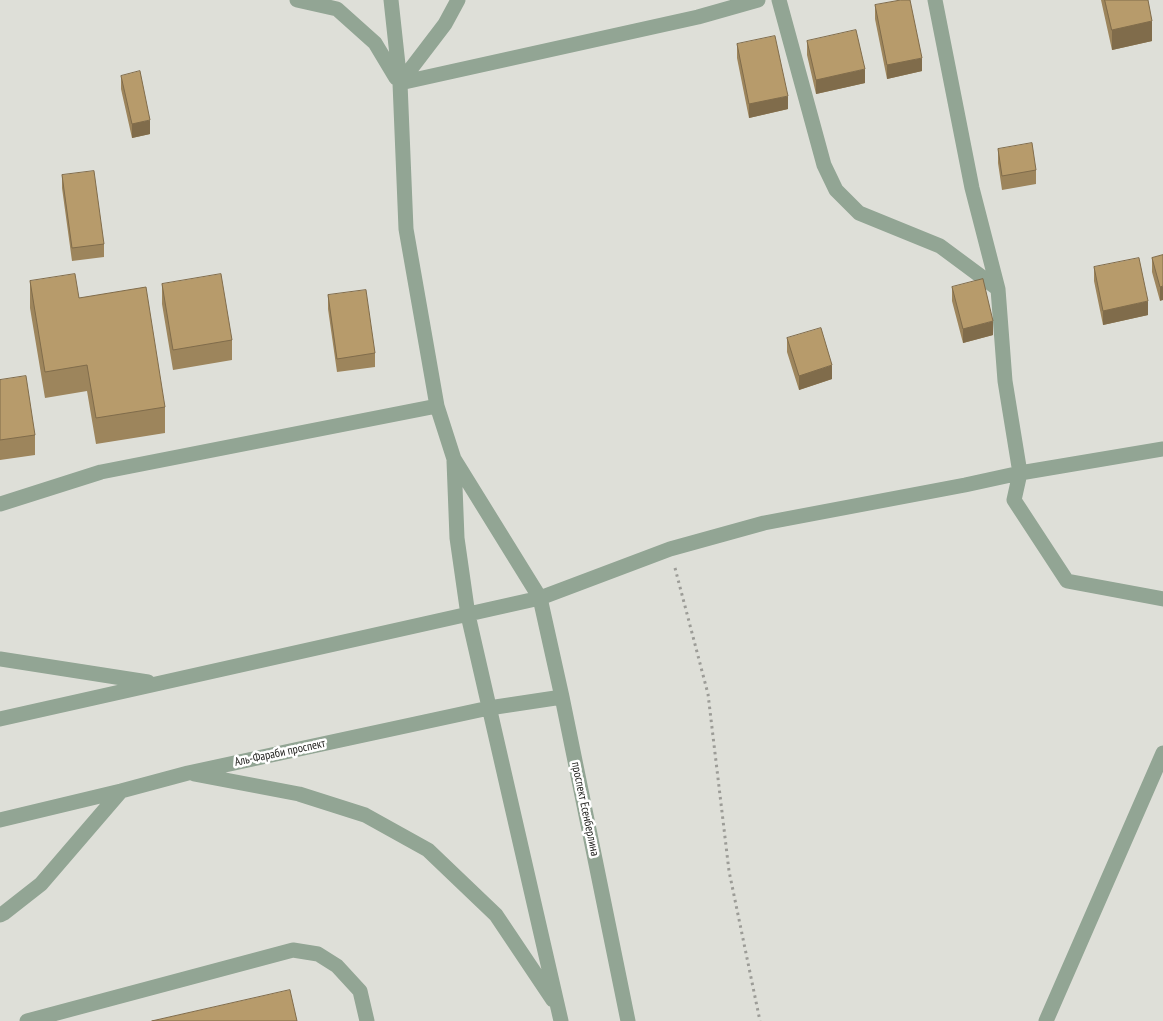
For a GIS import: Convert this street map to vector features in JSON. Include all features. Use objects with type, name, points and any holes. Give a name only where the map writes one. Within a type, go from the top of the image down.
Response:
[{"type":"street","points":[[297,0],[337,8],[375,43],[400,83]]},
{"type":"street","points":[[391,0],[400,83],[406,228],[437,406],[454,459],[457,538],[468,615],[560,1015]]},
{"type":"street","points":[[400,83],[445,24],[458,0]]},
{"type":"street","points":[[400,83],[698,17],[758,0]]},
{"type":"street","points":[[779,0],[824,165],[836,190],[859,213],[940,246],[998,289]]},
{"type":"street","points":[[935,0],[972,188],[998,289],[1005,381],[1020,473],[1014,500],[1067,581],[1163,598]]},
{"type":"street","points":[[0,504],[101,472],[437,406]]},
{"type":"street","points":[[0,719],[540,598],[670,548],[764,523],[1020,473],[1163,449]]},
{"type":"street","name":"проспект Есенберлина","points":[[454,459],[540,598],[628,1021]]},
{"type":"street","points":[[0,660],[156,684]]},
{"type":"street","name":"Аль-Фараби проспект","points":[[0,820],[188,773],[489,708],[562,698]]},
{"type":"street","points":[[1046,1021],[1163,753]]},
{"type":"street","points":[[188,773],[299,794],[366,815],[428,850],[496,915],[560,1015]]},
{"type":"street","points":[[0,915],[40,884],[121,791]]},
{"type":"street","points":[[27,1021],[294,950],[318,954],[337,966],[360,991],[366,1021]]},
{"type":"path","points":[[670,548],[708,694],[729,871],[760,1021]]},
{"type":"building","points":[[910,0],[922,58],[887,65],[875,5]]},
{"type":"building","points":[[1105,0],[1148,0],[1152,21],[1112,30]]},
{"type":"building","points":[[856,30],[865,69],[816,80],[807,41]]},
{"type":"building","points":[[775,36],[788,96],[749,104],[737,44]]},
{"type":"building","points":[[140,71],[150,120],[132,124],[121,76]]},
{"type":"building","points":[[1032,143],[1036,170],[1002,176],[998,149]]},
{"type":"building","points":[[94,171],[104,244],[72,248],[62,175]]},
{"type":"building","points":[[1163,255],[1163,286],[1160,287],[1152,258]]},
{"type":"building","points":[[1139,258],[1148,301],[1103,311],[1094,267]]},
{"type":"building","points":[[75,274],[79,298],[146,287],[165,407],[96,418],[87,365],[45,372],[30,281]]},
{"type":"building","points":[[221,274],[232,340],[173,350],[162,284]]},
{"type":"building","points":[[983,279],[993,321],[963,329],[952,287]]},
{"type":"building","points":[[366,290],[375,353],[337,359],[328,295]]},
{"type":"building","points":[[821,328],[832,365],[799,376],[787,338]]},
{"type":"building","points":[[26,376],[35,435],[0,440],[0,380]]},
{"type":"building","points":[[290,990],[297,1021],[152,1021]]}]
